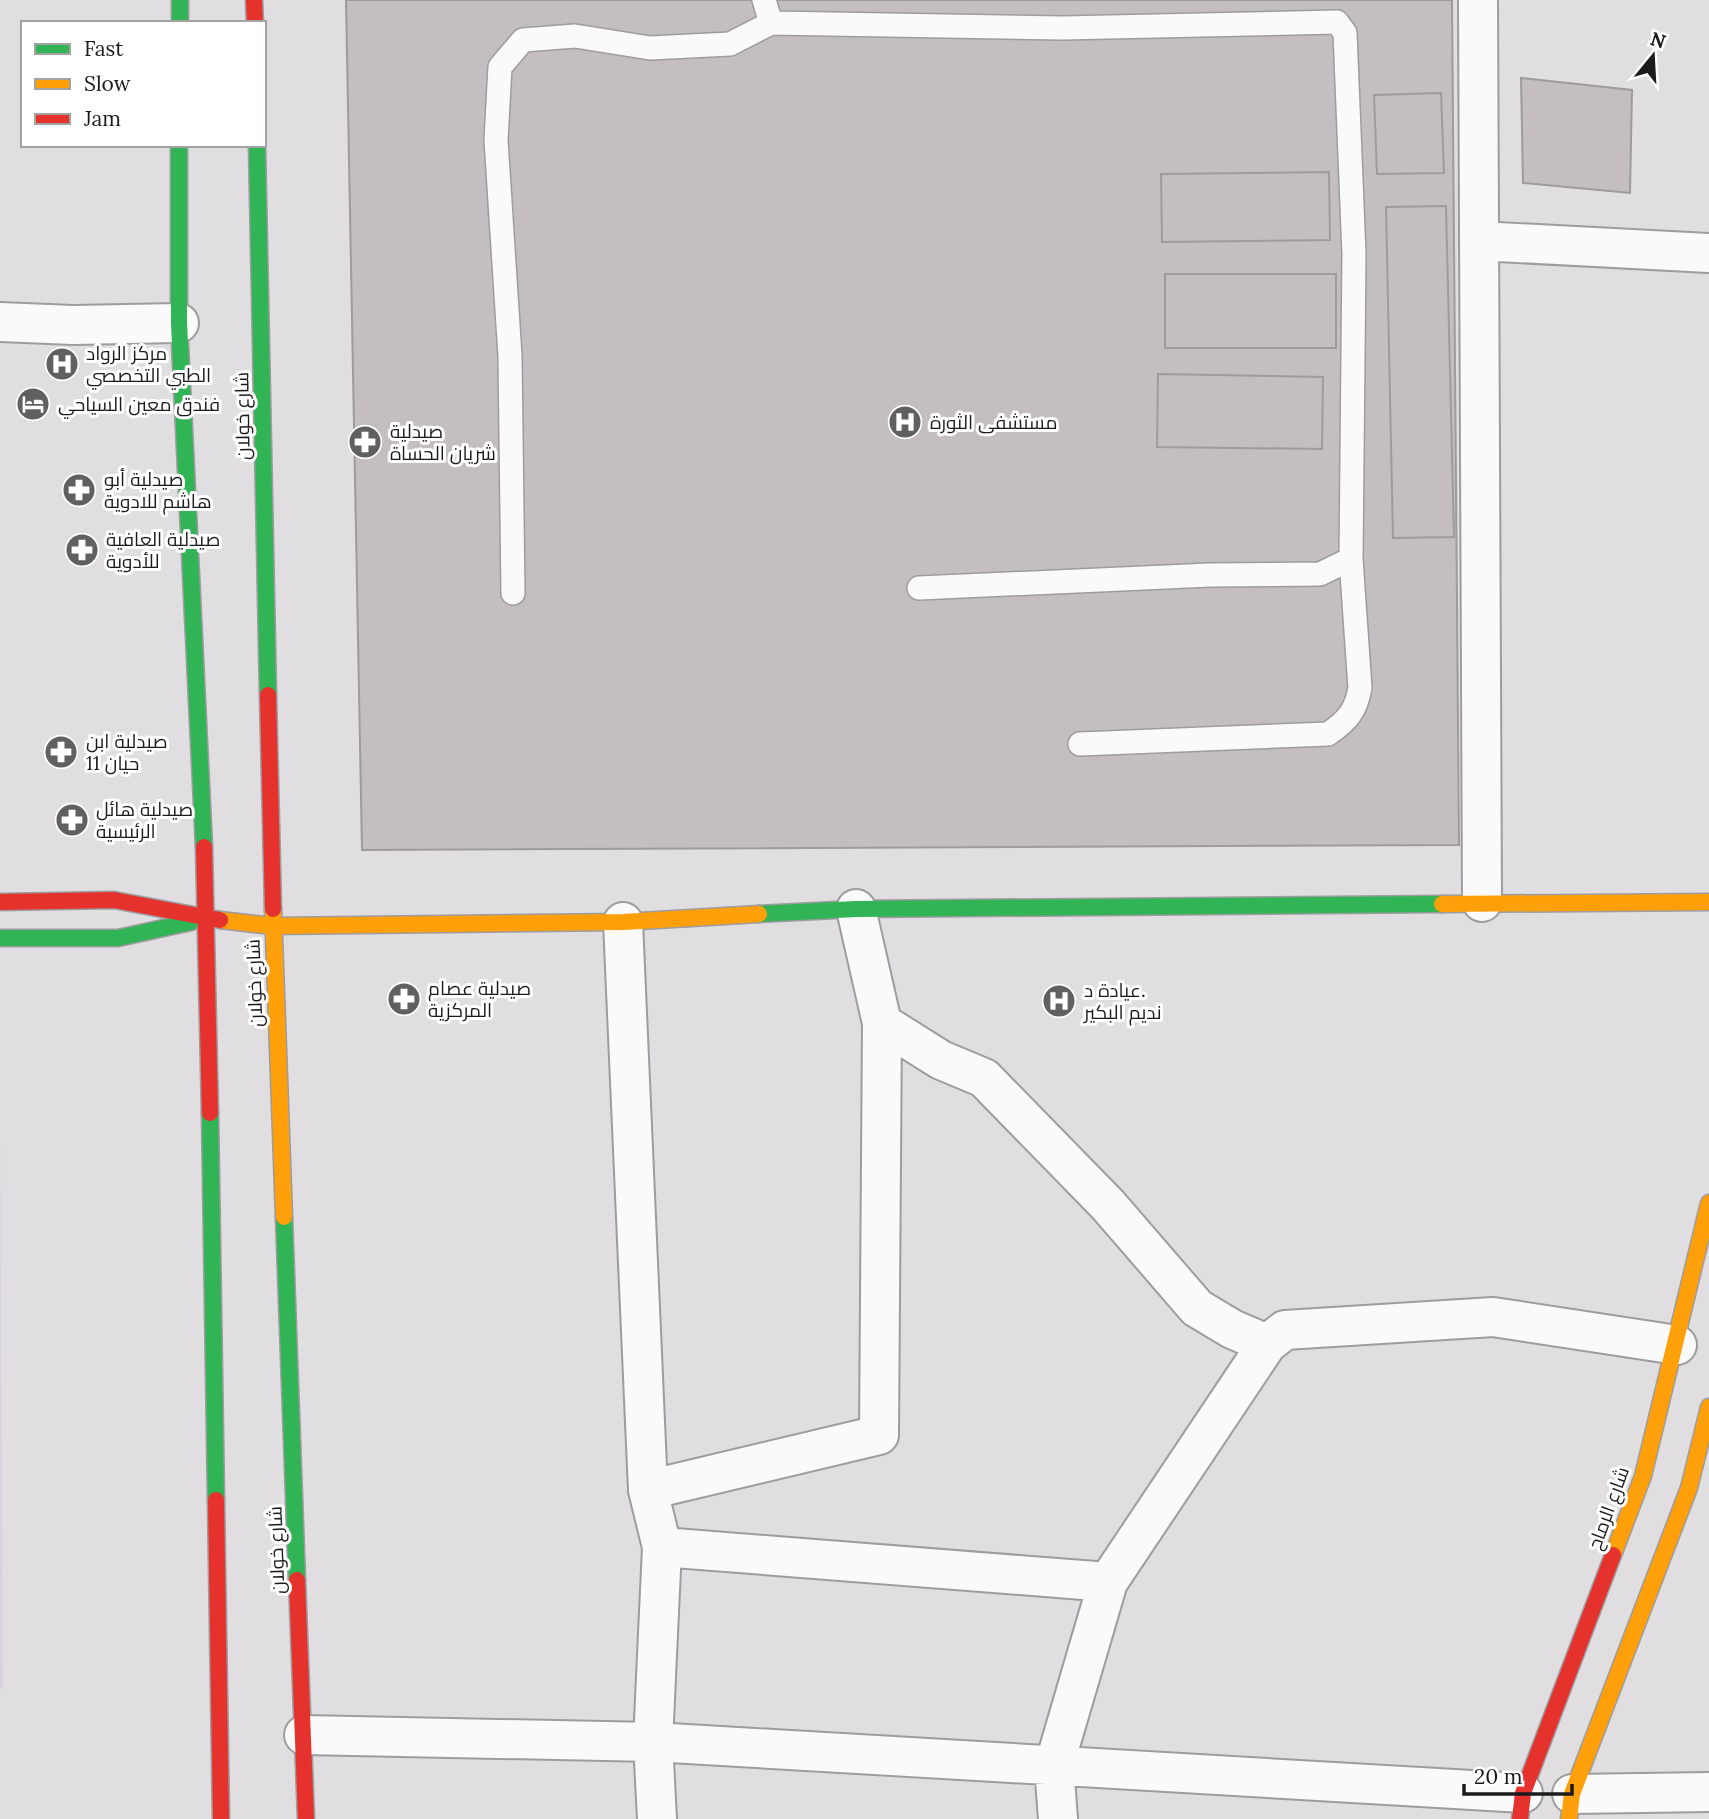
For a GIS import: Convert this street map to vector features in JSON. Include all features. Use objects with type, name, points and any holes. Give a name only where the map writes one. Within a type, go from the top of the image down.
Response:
[{"type":"main road","points":[[180,0],[180,21]]},
{"type":"main road","points":[[254,0],[255,21]]},
{"type":"main road","points":[[180,147],[179,323],[206,918],[221,1819]]},
{"type":"main road","name":"شارع خولان","points":[[257,147],[273,926],[306,1819]]},
{"type":"main road","points":[[0,902],[114,900],[206,918],[273,926],[623,922],[856,909],[1709,902]]},
{"type":"main road","points":[[0,938],[118,938],[206,918]]},
{"type":"main road","name":"شارع الرماح","points":[[1547,1802],[1643,1476],[1678,1345],[1709,1203]]},
{"type":"main road","points":[[1547,1802],[1699,1489],[1709,1407]]},
{"type":"street","points":[[1478,0],[1482,902]]},
{"type":"street","points":[[1479,241],[1709,253]]},
{"type":"street","points":[[0,322],[73,325],[179,323]]},
{"type":"street","points":[[648,1490],[879,1435],[882,1023],[856,909]]},
{"type":"street","points":[[623,922],[648,1490],[662,1547],[653,1742],[657,1819]]},
{"type":"street","points":[[882,1023],[941,1060],[985,1078],[1108,1205],[1197,1308],[1231,1329],[1267,1344]]},
{"type":"street","points":[[1058,1819],[1054,1766],[1108,1581],[1267,1344],[1285,1330],[1493,1317],[1678,1345]]},
{"type":"street","points":[[662,1547],[1108,1581]]},
{"type":"street","points":[[304,1735],[653,1742],[1054,1766],[1547,1802],[1709,1792]]},
{"type":"lane","points":[[764,0],[771,23]]},
{"type":"lane","points":[[513,593],[510,356],[496,140],[500,67],[523,40],[575,36],[650,48],[730,44],[771,23],[1063,28],[1337,22],[1345,33],[1354,254],[1351,559],[1360,688],[1357,705],[1346,722],[1328,734],[1080,744]]},
{"type":"lane","points":[[919,588],[1210,575],[1320,574],[1351,559]]},
{"type":"shaded area","points":[[0,1117],[3,1689],[0,1689]]},
{"type":"building","name":"مستشفى الثورة","points":[[346,0],[1452,0],[1459,845],[362,850]]},
{"type":"building","points":[[1521,78],[1632,90],[1630,193],[1523,183]]},
{"type":"building","points":[[1441,93],[1444,173],[1377,174],[1374,95]]},
{"type":"building","points":[[1329,172],[1330,240],[1162,242],[1161,174]]},
{"type":"building","points":[[1446,206],[1454,537],[1393,538],[1386,207]]},
{"type":"building","points":[[1165,274],[1336,274],[1336,348],[1165,348]]},
{"type":"building","points":[[1158,374],[1323,377],[1322,449],[1157,447]]},
{"type":"traffic: fast","points":[[180,0],[180,21]]},
{"type":"traffic: fast","points":[[179,147],[179,323],[204,847]]},
{"type":"traffic: fast","points":[[257,147],[268,695]]},
{"type":"traffic: fast","points":[[759,914],[856,909],[1442,904]]},
{"type":"traffic: fast","points":[[0,938],[118,938],[191,922]]},
{"type":"traffic: fast","points":[[210,1113],[216,1500]]},
{"type":"traffic: fast","points":[[284,1217],[297,1580]]},
{"type":"traffic: slow","points":[[1442,904],[1709,902]]},
{"type":"traffic: slow","points":[[273,909],[284,1217]]},
{"type":"traffic: slow","points":[[220,920],[273,926],[623,922],[759,914]]},
{"type":"traffic: slow","points":[[1613,1555],[1643,1476],[1709,1203]]},
{"type":"traffic: slow","points":[[1569,1819],[1572,1794],[1689,1488],[1709,1407]]},
{"type":"traffic: jam","points":[[254,0],[255,21]]},
{"type":"traffic: jam","points":[[268,695],[273,909]]},
{"type":"traffic: jam","points":[[204,847],[210,1113]]},
{"type":"traffic: jam","points":[[0,902],[114,900],[220,920]]},
{"type":"traffic: jam","points":[[216,1500],[221,1819]]},
{"type":"traffic: jam","points":[[1520,1819],[1523,1793],[1613,1555]]},
{"type":"traffic: jam","points":[[297,1580],[306,1819]]},
{"type":"place","name":"مركز الرواد الطبي التخصصي","points":[[62,364]]},
{"type":"place","name":"فندق معين السياحي","points":[[33,404]]},
{"type":"place","name":"مستشفى الثورة","points":[[905,422]]},
{"type":"place","name":"صيدلية شريان الحساة","points":[[365,442]]},
{"type":"place","name":"صيدلية أبو هاشم للادوية","points":[[79,490]]},
{"type":"place","name":"صيدلية العافية للأدوية","points":[[82,550]]},
{"type":"place","name":"صيدلية ابن حيان 11","points":[[61,752]]},
{"type":"place","name":"صيدلية هائل الرئيسية","points":[[72,820]]},
{"type":"place","name":"صيدلية عصام المركزية","points":[[404,999]]},
{"type":"place","name":"عيادة د. نديم البكير","points":[[1059,1001]]}]
